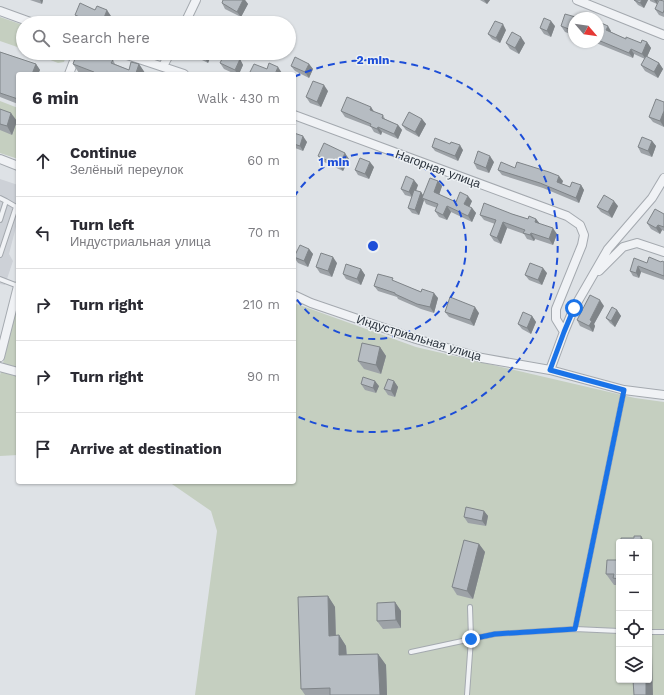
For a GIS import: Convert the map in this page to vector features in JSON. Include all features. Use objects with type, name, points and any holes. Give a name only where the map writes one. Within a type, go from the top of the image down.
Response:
[{"type":"street","points":[[188,16],[196,0]]},
{"type":"street","points":[[577,0],[664,35]]},
{"type":"street","points":[[0,11],[16,17]]},
{"type":"street","points":[[70,72],[74,60]]},
{"type":"street","points":[[144,60],[179,72]]},
{"type":"street","points":[[163,66],[166,60]]},
{"type":"street","name":"Нагорная улица","points":[[296,116],[567,216],[580,226],[584,235],[582,245],[556,310],[556,319],[564,332]]},
{"type":"street","points":[[0,159],[16,165]]},
{"type":"street","points":[[550,370],[574,308],[608,249],[652,198],[664,178]]},
{"type":"street","points":[[588,283],[623,247],[637,243],[664,252]]},
{"type":"street","points":[[0,356],[16,294]]},
{"type":"street","name":"Индустриальная улица","points":[[296,296],[311,303],[416,340],[482,358],[550,370],[624,390],[664,396]]},
{"type":"street","points":[[0,367],[16,371]]},
{"type":"lane","points":[[0,198],[16,206]]},
{"type":"lane","points":[[0,220],[6,201]]},
{"type":"lane","points":[[0,255],[16,210]]},
{"type":"lane","points":[[0,280],[16,285]]},
{"type":"lane","points":[[575,629],[624,390]]},
{"type":"lane","points":[[467,695],[471,639],[470,607]]},
{"type":"lane","points":[[411,652],[495,634],[575,629],[616,631]]},
{"type":"lane","points":[[652,632],[664,632]]},
{"type":"shaded area","points":[[0,179],[16,184],[16,227],[9,254],[13,261],[5,285],[0,284]]},
{"type":"green space","points":[[0,17],[16,23],[16,47],[0,41]]},
{"type":"green space","points":[[50,60],[65,60],[64,62],[58,63]]},
{"type":"green space","points":[[0,101],[16,107],[16,158],[0,153]]},
{"type":"green space","points":[[296,304],[416,347],[635,398],[664,402],[664,695],[195,695],[217,531],[211,511],[172,484],[296,484]]},
{"type":"green space","points":[[16,312],[16,455],[0,456],[0,375]]},
{"type":"building","points":[[223,0],[243,0],[237,12],[222,3]]},
{"type":"building","points":[[634,0],[642,0],[640,3]]},
{"type":"building","points":[[659,0],[664,1],[663,13],[655,9]]},
{"type":"building","points":[[80,3],[95,10],[97,6],[107,10],[105,16],[75,15]]},
{"type":"building","points":[[565,14],[568,15],[568,29],[561,26]]},
{"type":"building","points":[[544,18],[551,21],[547,31],[540,28]]},
{"type":"building","points":[[495,21],[503,24],[496,38],[488,34]]},
{"type":"building","points":[[604,24],[608,26],[606,30],[626,39],[626,37],[641,43],[642,40],[647,42],[642,54],[631,49],[629,53],[604,43]]},
{"type":"building","points":[[512,32],[521,37],[515,48],[506,43]]},
{"type":"building","points":[[0,52],[16,57],[16,60],[24,60],[36,64],[33,72],[16,72],[16,98],[0,93]]},
{"type":"building","points":[[646,56],[659,63],[654,72],[641,65]]},
{"type":"building","points":[[296,58],[309,64],[305,72],[291,66],[294,60],[296,60]]},
{"type":"building","points":[[74,60],[113,60],[111,63],[129,70],[131,62],[139,64],[136,72],[94,72],[73,64]]},
{"type":"building","points":[[222,60],[240,60],[235,70],[220,63]]},
{"type":"building","points":[[269,63],[278,67],[276,72],[250,72],[254,64],[267,69]]},
{"type":"building","points":[[313,81],[324,85],[317,102],[306,97]]},
{"type":"building","points":[[347,97],[371,107],[370,110],[383,115],[382,118],[398,125],[394,134],[378,127],[377,129],[370,126],[371,124],[341,111]]},
{"type":"building","points":[[656,99],[664,102],[664,111],[660,121],[649,117]]},
{"type":"building","points":[[0,109],[11,113],[7,126],[0,124]]},
{"type":"building","points":[[409,112],[422,119],[415,132],[402,125]]},
{"type":"building","points":[[296,134],[303,136],[300,146],[296,145]]},
{"type":"building","points":[[642,137],[652,141],[648,151],[638,147]]},
{"type":"building","points":[[435,138],[450,144],[451,142],[460,145],[455,156],[432,147]]},
{"type":"building","points":[[324,143],[345,153],[339,166],[318,156]]},
{"type":"building","points":[[478,151],[490,156],[486,168],[474,163]]},
{"type":"building","points":[[360,158],[370,162],[365,174],[355,170]]},
{"type":"building","points":[[501,162],[515,168],[517,162],[549,172],[559,176],[557,182],[570,187],[572,182],[581,185],[576,198],[540,183],[498,170]]},
{"type":"building","points":[[406,176],[414,180],[409,192],[401,189]]},
{"type":"building","points":[[430,178],[438,181],[434,192],[456,202],[460,192],[468,196],[464,204],[472,208],[468,216],[447,206],[443,215],[435,211],[438,204],[422,198]]},
{"type":"building","points":[[414,190],[421,192],[415,210],[408,208]]},
{"type":"building","points":[[604,195],[614,201],[608,212],[597,207]]},
{"type":"building","points":[[484,203],[528,219],[529,216],[536,219],[535,222],[553,228],[549,239],[531,233],[530,235],[523,233],[525,230],[503,222],[497,238],[490,235],[496,220],[480,215]]},
{"type":"building","points":[[655,209],[664,214],[664,227],[658,225],[656,228],[647,223]]},
{"type":"building","points":[[300,245],[309,249],[304,261],[296,258],[296,253]]},
{"type":"building","points":[[321,253],[333,257],[328,271],[316,267]]},
{"type":"building","points":[[649,257],[664,262],[664,276],[638,266],[636,273],[630,271],[634,258],[647,263]]},
{"type":"building","points":[[530,263],[543,268],[538,280],[525,275]]},
{"type":"building","points":[[346,264],[361,269],[357,279],[343,274]]},
{"type":"building","points":[[378,274],[393,278],[392,280],[421,292],[422,289],[434,293],[430,307],[417,304],[395,293],[374,286]]},
{"type":"building","points":[[590,295],[600,300],[590,320],[592,321],[589,326],[577,320]]},
{"type":"building","points":[[450,297],[475,307],[470,320],[445,312]]},
{"type":"building","points":[[612,307],[617,310],[611,321],[606,318]]},
{"type":"building","points":[[523,312],[532,316],[527,328],[518,324]]},
{"type":"building","points":[[362,343],[380,347],[376,365],[358,361]]},
{"type":"building","points":[[363,377],[375,381],[373,388],[361,384]]},
{"type":"building","points":[[388,379],[394,381],[391,391],[384,389]]},
{"type":"building","points":[[466,507],[484,511],[482,521],[464,517]]},
{"type":"building","points":[[634,536],[641,536],[641,539],[621,539],[621,538],[634,538]]},
{"type":"building","points":[[464,540],[479,544],[467,591],[452,587]]},
{"type":"building","points":[[607,560],[616,560],[616,578],[613,578],[614,574],[606,574]]},
{"type":"building","points":[[328,596],[329,636],[339,635],[339,655],[378,654],[380,695],[330,695],[330,688],[301,689],[298,597]]},
{"type":"building","points":[[395,602],[396,620],[377,621],[377,603]]},
{"type":"building","points":[[633,683],[646,683],[646,695],[634,695]]},
{"type":"route","points":[[471,639],[495,634],[575,629],[624,390],[550,370],[574,308]]}]
